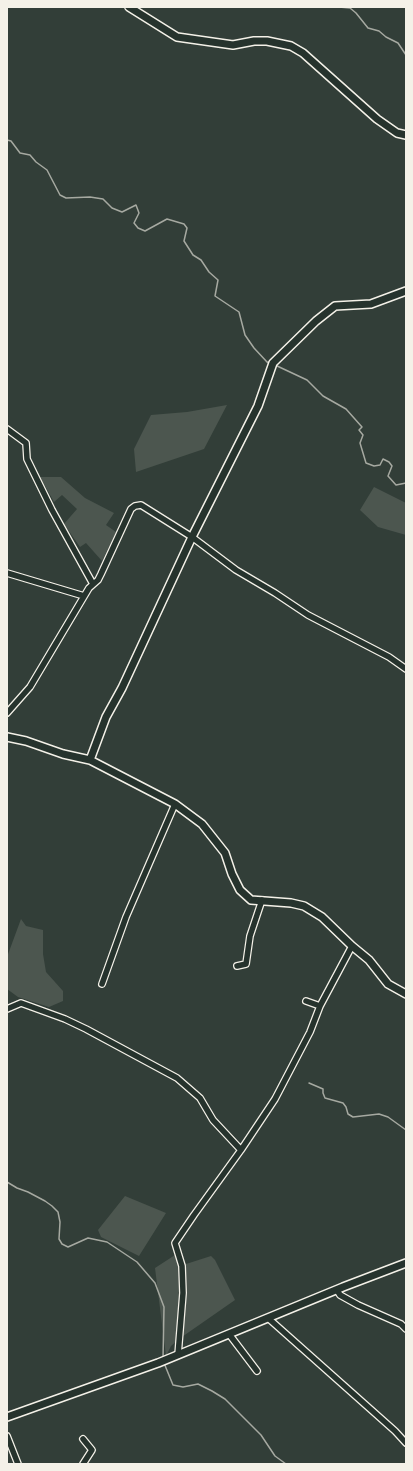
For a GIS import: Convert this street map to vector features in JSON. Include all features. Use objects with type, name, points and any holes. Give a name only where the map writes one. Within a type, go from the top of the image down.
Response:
[{"type":"street","points":[[130,7],[177,37],[233,45],[254,41],[267,41],[291,46],[303,54],[377,119],[397,133],[406,135]]},
{"type":"street","points":[[90,760],[106,717],[125,681],[192,537],[258,406],[273,363],[316,321],[335,306],[371,304],[406,291]]},
{"type":"street","points":[[7,428],[26,443],[27,459],[52,510],[93,584]]},
{"type":"street","points":[[7,713],[30,686],[84,596],[98,580],[131,509],[135,506],[141,505],[192,537],[236,570],[276,593],[308,615],[389,657],[406,669]]},
{"type":"street","points":[[7,573],[84,596]]},
{"type":"street","points":[[7,737],[26,741],[63,754],[90,760],[175,804],[202,824],[225,853],[232,874],[240,890],[251,900],[291,903],[304,906],[322,917],[369,960],[388,984],[406,994]]},
{"type":"street","points":[[102,984],[126,917],[175,804]]},
{"type":"street","points":[[237,966],[246,964],[250,936],[262,900]]},
{"type":"street","points":[[178,1355],[183,1293],[182,1266],[175,1243],[241,1150],[277,1094],[310,1032],[320,1006],[352,946]]},
{"type":"street","points":[[306,1000],[320,1006]]},
{"type":"street","points":[[7,1009],[21,1003],[64,1019],[86,1029],[177,1078],[200,1098],[213,1120],[241,1150]]},
{"type":"street","points":[[7,1417],[169,1359],[406,1263]]},
{"type":"street","points":[[337,1290],[340,1295],[358,1305],[401,1324],[406,1328]]},
{"type":"street","points":[[268,1318],[395,1431],[406,1443]]},
{"type":"street","points":[[229,1334],[258,1370]]},
{"type":"street","points":[[7,1436],[18,1464]]},
{"type":"street","points":[[83,1439],[92,1450],[83,1464]]},
{"type":"shaded area","points":[[227,405],[204,449],[136,472],[134,449],[151,415],[187,412]]},
{"type":"shaded area","points":[[40,477],[61,477],[85,498],[114,513],[106,525],[116,532],[102,561],[86,543],[80,547],[64,524],[77,509],[62,495],[54,502]]},
{"type":"shaded area","points":[[374,487],[406,503],[406,535],[378,527],[360,510]]},
{"type":"shaded area","points":[[21,919],[26,926],[43,930],[43,954],[46,972],[63,991],[63,1001],[49,1007],[18,997],[7,989],[7,957]]},
{"type":"shaded area","points":[[125,1196],[166,1213],[139,1256],[101,1237],[98,1230]]},
{"type":"shaded area","points":[[175,1255],[186,1264],[211,1256],[215,1260],[235,1300],[179,1339],[171,1346],[166,1356],[155,1268]]},
{"type":"waterway","points":[[339,7],[350,8],[368,28],[379,31],[386,37],[398,43],[406,55]]},
{"type":"waterway","points":[[7,140],[11,141],[20,153],[30,155],[36,162],[47,170],[60,195],[66,198],[90,197],[103,199],[112,208],[122,212],[136,205],[139,213],[134,223],[138,228],[145,231],[167,219],[184,224],[187,228],[184,241],[193,255],[201,260],[209,272],[218,280],[215,296],[239,312],[245,335],[254,348],[267,362],[271,364]]},
{"type":"waterway","points":[[275,365],[307,380],[323,396],[346,409],[362,427],[359,430],[363,435],[360,443],[366,463],[374,466],[380,465],[383,459],[389,462],[392,466],[388,476],[396,485],[406,483]]},
{"type":"waterway","points":[[309,1083],[323,1089],[325,1098],[343,1103],[348,1114],[353,1117],[379,1114],[388,1117],[406,1130]]},
{"type":"waterway","points":[[7,1182],[45,1201],[58,1212],[60,1222],[59,1239],[62,1244],[68,1247],[88,1238],[107,1242],[137,1262],[155,1283],[164,1307],[163,1359]]},
{"type":"waterway","points":[[164,1363],[173,1385],[183,1387],[198,1384],[225,1399],[261,1435],[275,1456],[286,1464]]}]
